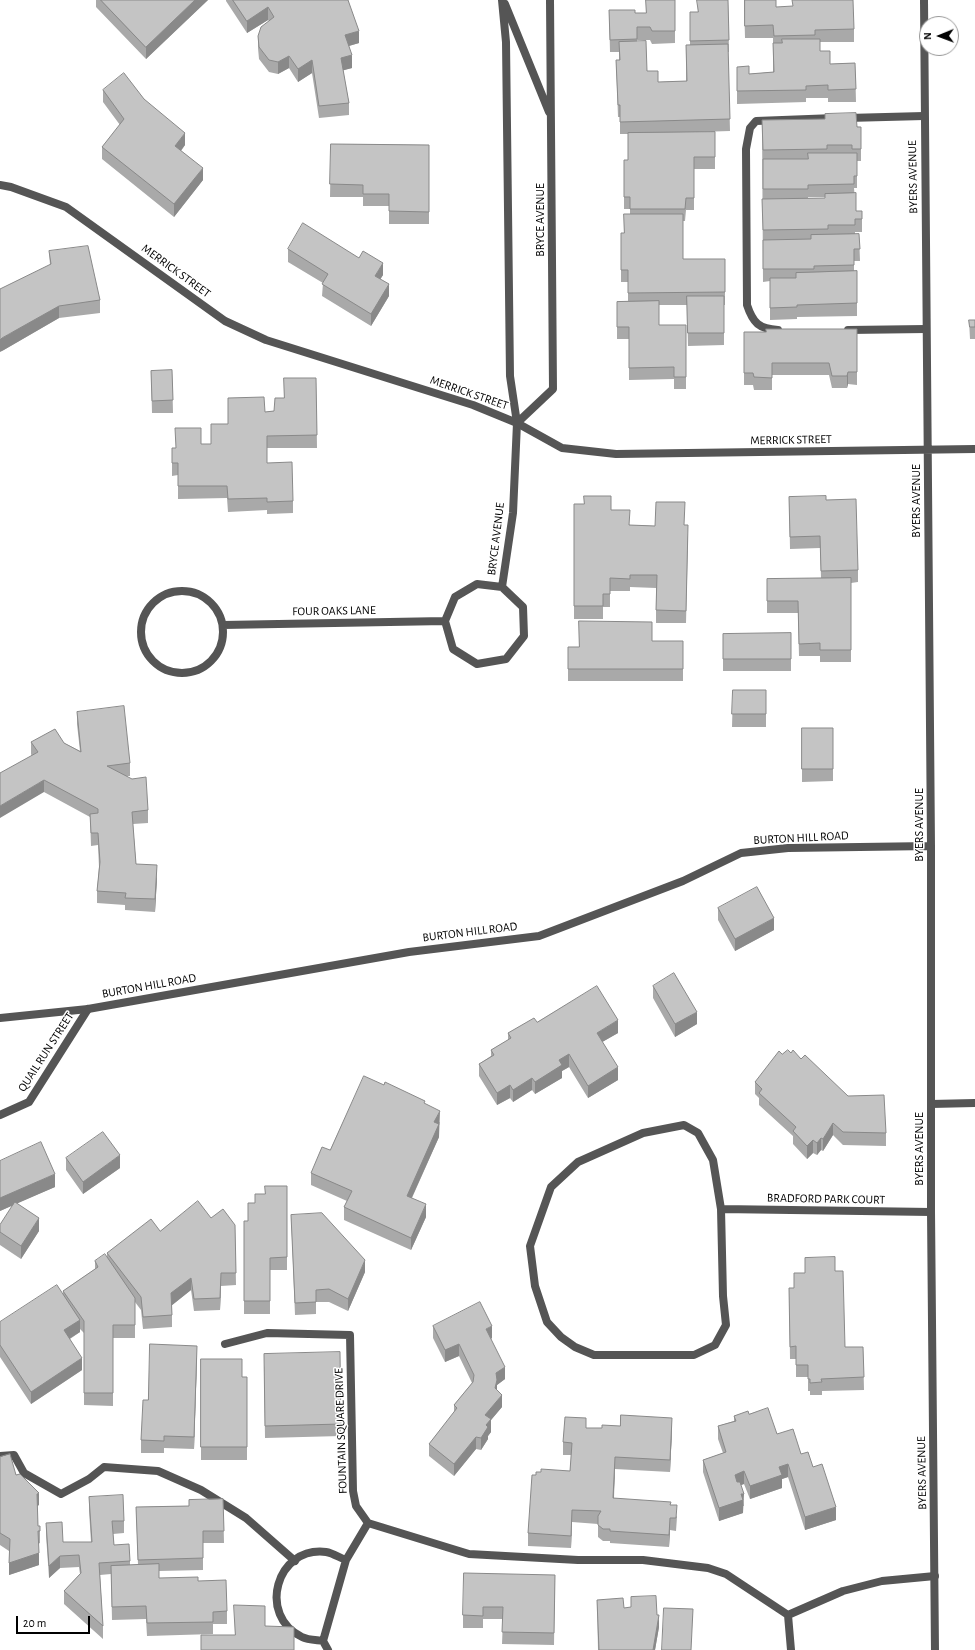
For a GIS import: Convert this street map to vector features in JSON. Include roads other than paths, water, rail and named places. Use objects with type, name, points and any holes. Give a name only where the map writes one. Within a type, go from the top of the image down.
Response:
[{"type":"street","points":[[503,0],[551,116]]},
{"type":"street","name":"BRYCE AVENUE","points":[[502,586],[512,512],[517,423],[510,376],[506,50],[503,0]]},
{"type":"street","name":"BRYCE AVENUE","points":[[517,423],[553,389],[550,0]]},
{"type":"street","name":"BYERS AVENUE","points":[[924,0],[931,846],[931,1212],[936,1650]]},
{"type":"street","points":[[788,330],[763,328],[752,318],[747,305],[746,149],[750,128],[756,121],[768,120],[924,116]]},
{"type":"street","name":"MERRICK STREET","points":[[0,185],[11,187],[66,207],[225,321],[266,340],[473,406],[517,423],[562,448],[616,454],[975,449]]},
{"type":"street","points":[[841,330],[926,329]]},
{"type":"street","points":[[477,584],[502,586],[523,607],[524,636],[506,659],[477,664],[453,649],[445,621],[454,597],[477,584]]},
{"type":"street","points":[[169,592],[192,592],[213,604],[223,625],[220,649],[205,667],[183,674],[160,668],[144,651],[140,627],[149,606],[169,592]]},
{"type":"street","name":"FOUR OAKS LANE","points":[[223,625],[445,621]]},
{"type":"street","name":"BURTON HILL ROAD","points":[[0,1018],[88,1009],[410,952],[539,936],[683,881],[741,853],[788,848],[931,846]]},
{"type":"street","name":"QUAIL RUN STREET","points":[[0,1115],[29,1102],[88,1009]]},
{"type":"street","points":[[931,1104],[975,1103]]},
{"type":"street","points":[[684,1125],[698,1134],[713,1160],[721,1209],[723,1296],[726,1325],[715,1345],[694,1355],[594,1355],[576,1347],[561,1337],[547,1322],[535,1286],[530,1246],[551,1187],[578,1162],[643,1133],[684,1125]]},
{"type":"street","name":"BRADFORD PARK COURT","points":[[721,1209],[931,1212]]},
{"type":"street","name":"FOUNTAIN SQUARE DRIVE","points":[[225,1344],[267,1333],[350,1335],[353,1490],[356,1506],[368,1522]]},
{"type":"street","points":[[0,1456],[14,1454],[24,1473],[61,1494],[89,1479],[104,1467],[158,1471],[201,1490],[246,1518],[295,1561]]},
{"type":"street","points":[[328,1650],[324,1641],[346,1560],[368,1522],[469,1554],[578,1560],[643,1560],[708,1568],[726,1574],[788,1615]]},
{"type":"street","points":[[324,1641],[302,1638],[286,1625],[276,1606],[277,1584],[287,1566],[305,1554],[326,1552],[346,1560]]},
{"type":"street","points":[[788,1615],[843,1591],[882,1581],[935,1576]]},
{"type":"street","points":[[788,1615],[791,1650]]}]
